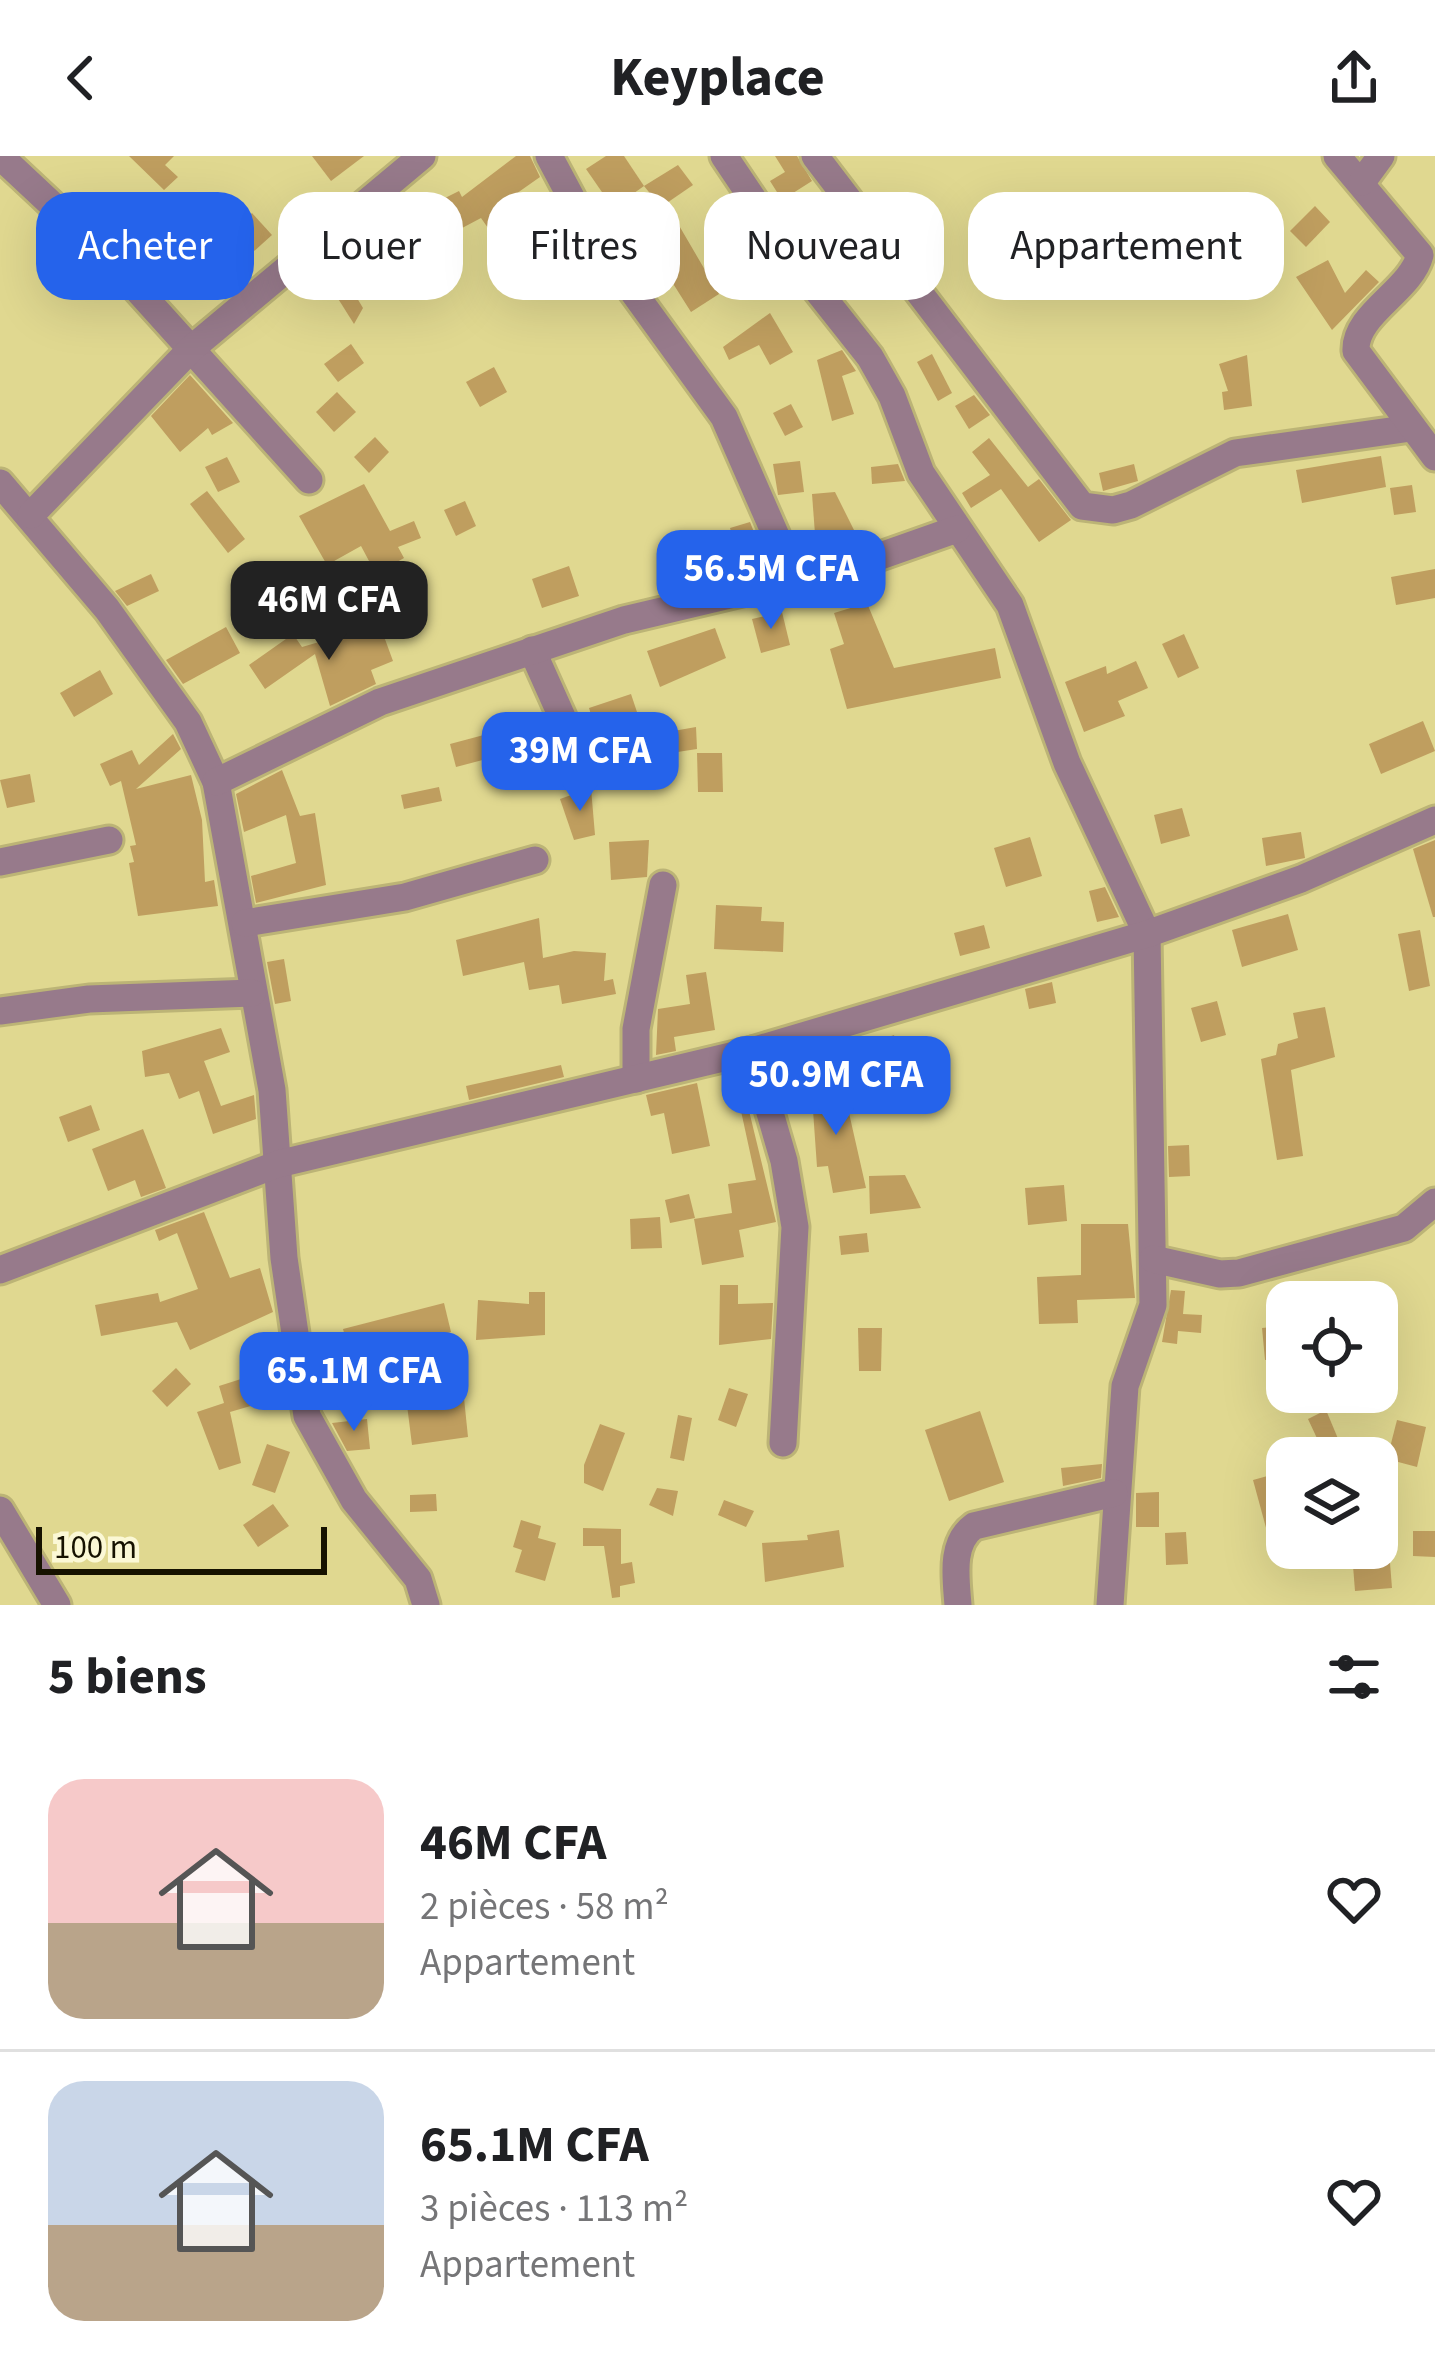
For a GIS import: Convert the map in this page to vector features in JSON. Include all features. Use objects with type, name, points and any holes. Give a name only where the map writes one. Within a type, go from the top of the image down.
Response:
[{"type":"street","points":[[0,156],[107,256],[309,480]]},
{"type":"street","points":[[31,515],[191,350],[422,156]]},
{"type":"street","points":[[549,156],[589,231],[724,417],[794,578]]},
{"type":"street","points":[[724,156],[798,266],[870,357],[892,396],[921,473],[1010,605],[1067,763],[1148,934],[1153,1305],[1125,1386],[1114,1492],[1110,1605]]},
{"type":"street","points":[[815,156],[1082,506],[1097,510],[1132,505],[1235,452],[1411,428]]},
{"type":"street","points":[[1337,156],[1420,255],[1416,270],[1355,340],[1356,351],[1435,457]]},
{"type":"street","points":[[1362,182],[1381,156]]},
{"type":"street","points":[[0,483],[31,515],[188,722],[216,782],[272,1090],[291,1320],[308,1416],[354,1499],[418,1579],[426,1605]]},
{"type":"street","points":[[216,782],[380,702],[532,650],[707,596],[852,566],[957,529]]},
{"type":"street","points":[[532,650],[580,757]]},
{"type":"street","points":[[0,1270],[278,1164],[752,1051],[1148,934],[1301,879],[1435,820]]},
{"type":"street","points":[[0,862],[109,840]]},
{"type":"street","points":[[245,923],[405,897],[535,860]]},
{"type":"street","points":[[635,1078],[636,1029],[663,885]]},
{"type":"street","points":[[0,1012],[88,999],[252,993]]},
{"type":"street","points":[[752,1051],[784,1161],[795,1227],[783,1444]]},
{"type":"street","points":[[1153,1259],[1220,1274],[1239,1273],[1404,1228],[1435,1202]]},
{"type":"street","points":[[958,1605],[957,1554],[962,1534],[974,1526],[1114,1492]]},
{"type":"street","points":[[0,1510],[57,1605]]},
{"type":"building","points":[[129,156],[174,156],[165,165],[178,177],[164,190]]},
{"type":"building","points":[[312,156],[364,156],[331,181]]},
{"type":"building","points":[[516,156],[530,156],[540,177],[519,192],[487,192],[487,227],[481,218],[463,228],[463,196]]},
{"type":"building","points":[[606,156],[624,156],[644,186],[636,192],[602,192],[586,169]]},
{"type":"building","points":[[775,156],[797,156],[812,181],[795,192],[777,192],[770,181],[785,172]]},
{"type":"building","points":[[678,165],[693,185],[680,194],[649,192],[644,186]]},
{"type":"building","points":[[1315,206],[1330,222],[1306,247],[1290,231]]},
{"type":"building","points":[[254,215],[272,235],[254,251]]},
{"type":"building","points":[[680,227],[704,268],[704,300],[710,300],[691,312],[680,295]]},
{"type":"building","points":[[1328,260],[1345,293],[1366,270],[1379,282],[1332,330],[1296,277]]},
{"type":"building","points":[[339,300],[358,300],[363,308],[354,324]]},
{"type":"building","points":[[770,313],[793,352],[770,365],[759,345],[729,360],[723,347]]},
{"type":"building","points":[[351,344],[364,363],[338,382],[324,364]]},
{"type":"building","points":[[842,350],[856,371],[842,376],[854,414],[832,421],[817,360]]},
{"type":"building","points":[[932,354],[952,393],[938,401],[917,362]]},
{"type":"building","points":[[1247,355],[1252,406],[1224,410],[1222,392],[1228,391],[1219,364]]},
{"type":"building","points":[[494,367],[507,392],[480,407],[466,382]]},
{"type":"building","points":[[190,375],[233,423],[212,435],[208,428],[180,452],[151,416]]},
{"type":"building","points":[[337,392],[356,412],[334,432],[316,412]]},
{"type":"building","points":[[974,395],[990,415],[969,429],[955,406]]},
{"type":"building","points":[[791,404],[803,427],[785,436],[773,413]]},
{"type":"building","points":[[375,437],[389,452],[369,473],[354,457]]},
{"type":"building","points":[[989,438],[1028,487],[1039,479],[1071,520],[1039,542],[1001,489],[971,508],[962,493],[990,475],[972,452]]},
{"type":"building","points":[[1381,456],[1386,487],[1302,503],[1296,470]]},
{"type":"building","points":[[227,457],[240,482],[218,492],[205,467]]},
{"type":"building","points":[[800,461],[804,492],[778,495],[773,464]]},
{"type":"building","points":[[898,464],[905,481],[872,484],[871,467]]},
{"type":"building","points":[[1134,464],[1138,481],[1103,491],[1099,473]]},
{"type":"building","points":[[364,484],[390,531],[414,521],[421,538],[398,547],[404,558],[376,574],[361,546],[327,565],[299,516]]},
{"type":"building","points":[[1412,485],[1416,512],[1394,515],[1390,488]]},
{"type":"building","points":[[207,491],[245,539],[228,553],[190,504]]},
{"type":"building","points":[[835,492],[854,530],[815,534],[812,494]]},
{"type":"building","points":[[465,501],[476,526],[456,536],[444,510]]},
{"type":"building","points":[[750,522],[763,555],[740,562],[730,528]]},
{"type":"building","points":[[569,566],[579,596],[542,608],[532,579]]},
{"type":"building","points":[[1435,569],[1435,598],[1396,605],[1391,577]]},
{"type":"building","points":[[151,574],[159,591],[127,606],[115,591]]},
{"type":"building","points":[[867,603],[894,668],[995,648],[1001,678],[847,709],[830,649],[844,644],[834,613]]},
{"type":"building","points":[[782,612],[790,645],[761,653],[752,619]]},
{"type":"building","points":[[226,627],[240,653],[183,684],[166,660]]},
{"type":"building","points":[[715,628],[726,658],[660,687],[647,651]]},
{"type":"building","points":[[360,630],[362,639],[382,631],[393,661],[371,670],[376,684],[330,706],[315,654],[265,689],[249,665],[293,634],[302,647]]},
{"type":"building","points":[[1184,634],[1199,668],[1178,678],[1162,644]]},
{"type":"building","points":[[1136,661],[1148,688],[1118,701],[1125,716],[1084,732],[1065,682],[1106,666],[1107,674]]},
{"type":"building","points":[[100,670],[113,694],[74,717],[60,693]]},
{"type":"building","points":[[631,694],[645,736],[696,727],[697,749],[671,753],[670,745],[607,766],[589,708]]},
{"type":"building","points":[[1423,721],[1435,751],[1381,774],[1369,744]]},
{"type":"building","points":[[517,726],[517,751],[456,767],[450,744]]},
{"type":"building","points":[[173,734],[181,749],[136,789],[191,775],[202,820],[205,882],[214,880],[218,906],[138,916],[129,863],[134,862],[130,846],[136,845],[121,781],[110,786],[100,764],[132,750],[139,765]]},
{"type":"building","points":[[697,753],[722,753],[723,792],[698,792]]},
{"type":"building","points":[[282,770],[300,816],[315,813],[326,885],[256,903],[251,876],[296,863],[286,815],[244,832],[236,794]]},
{"type":"building","points":[[30,774],[35,802],[7,808],[0,780]]},
{"type":"building","points":[[439,787],[442,801],[404,809],[401,795]]},
{"type":"building","points":[[591,788],[595,835],[574,840],[560,799]]},
{"type":"building","points":[[1182,808],[1190,836],[1161,844],[1154,815]]},
{"type":"building","points":[[1301,832],[1305,858],[1266,866],[1262,838]]},
{"type":"building","points":[[1030,837],[1042,876],[1006,887],[994,848]]},
{"type":"building","points":[[649,840],[647,877],[611,880],[609,842]]},
{"type":"building","points":[[1435,840],[1435,917],[1433,917],[1413,849]]},
{"type":"building","points":[[1105,887],[1119,917],[1097,922],[1089,891]]},
{"type":"building","points":[[716,905],[762,907],[761,921],[784,922],[783,952],[714,949]]},
{"type":"building","points":[[1288,914],[1298,950],[1242,967],[1232,930]]},
{"type":"building","points":[[539,918],[543,958],[574,951],[606,953],[604,981],[613,979],[616,994],[562,1004],[559,985],[529,990],[524,962],[463,976],[456,940]]},
{"type":"building","points":[[984,925],[990,948],[960,956],[954,933]]},
{"type":"building","points":[[1420,930],[1430,986],[1409,991],[1398,934]]},
{"type":"building","points":[[284,959],[291,1001],[275,1004],[267,962]]},
{"type":"building","points":[[706,972],[715,1030],[674,1037],[676,1051],[656,1055],[658,1009],[690,1004],[686,975]]},
{"type":"building","points":[[1052,982],[1056,1003],[1029,1009],[1025,989]]},
{"type":"building","points":[[1217,1001],[1226,1035],[1201,1042],[1191,1008]]},
{"type":"building","points":[[1325,1007],[1335,1057],[1291,1070],[1303,1156],[1277,1160],[1261,1059],[1276,1055],[1278,1044],[1298,1038],[1293,1013]]},
{"type":"building","points":[[221,1028],[230,1052],[204,1061],[221,1106],[254,1095],[256,1119],[213,1134],[199,1091],[179,1099],[169,1073],[145,1077],[142,1051]]},
{"type":"building","points":[[894,1035],[905,1068],[874,1078],[863,1046]]},
{"type":"building","points":[[561,1065],[564,1077],[469,1100],[466,1086]]},
{"type":"building","points":[[840,1079],[844,1114],[849,1113],[866,1188],[833,1193],[828,1166],[817,1167],[811,1082]]},
{"type":"building","points":[[697,1083],[710,1146],[672,1154],[664,1113],[651,1116],[646,1095]]},
{"type":"building","points":[[743,1086],[776,1222],[739,1230],[744,1257],[702,1265],[694,1219],[732,1213],[728,1184],[756,1180],[736,1088]]},
{"type":"building","points":[[91,1105],[100,1130],[68,1142],[59,1117]]},
{"type":"building","points":[[143,1129],[166,1188],[141,1197],[135,1180],[108,1191],[92,1149]]},
{"type":"building","points":[[1189,1145],[1190,1176],[1169,1177],[1168,1146]]},
{"type":"building","points":[[905,1175],[921,1208],[870,1214],[869,1176]]},
{"type":"building","points":[[1064,1185],[1067,1221],[1028,1225],[1025,1188]]},
{"type":"building","points":[[689,1194],[695,1218],[670,1223],[665,1200]]},
{"type":"building","points":[[204,1212],[230,1278],[260,1268],[273,1312],[190,1350],[177,1322],[101,1336],[95,1305],[158,1293],[160,1302],[198,1289],[177,1233],[159,1241],[155,1230]]},
{"type":"building","points":[[660,1217],[662,1248],[631,1249],[630,1219]]},
{"type":"building","points":[[1081,1224],[1128,1224],[1135,1298],[1077,1300],[1078,1323],[1039,1324],[1037,1277],[1081,1275]]},
{"type":"building","points":[[867,1233],[869,1252],[841,1255],[839,1236]]},
{"type":"building","points":[[720,1285],[738,1285],[738,1304],[773,1303],[771,1339],[719,1345]]},
{"type":"building","points":[[1171,1290],[1185,1291],[1183,1314],[1202,1315],[1201,1333],[1178,1331],[1177,1344],[1162,1342]]},
{"type":"building","points":[[529,1292],[545,1292],[545,1335],[476,1340],[478,1300],[529,1304]]},
{"type":"building","points":[[444,1303],[451,1332],[351,1358],[343,1329]]},
{"type":"building","points":[[858,1328],[882,1328],[881,1371],[859,1371]]},
{"type":"building","points":[[176,1368],[191,1384],[167,1407],[152,1391]]},
{"type":"building","points":[[257,1374],[263,1393],[251,1397],[254,1405],[230,1412],[241,1463],[219,1470],[197,1412],[224,1403],[219,1386]]},
{"type":"building","points":[[729,1388],[748,1394],[736,1427],[718,1420]]},
{"type":"building","points":[[464,1398],[468,1437],[412,1445],[407,1405]]},
{"type":"building","points":[[980,1411],[1004,1482],[949,1501],[925,1430]]},
{"type":"building","points":[[1327,1413],[1337,1437],[1316,1437],[1308,1419]]},
{"type":"building","points":[[678,1415],[692,1418],[684,1461],[670,1458]]},
{"type":"building","points":[[367,1419],[370,1449],[347,1451],[332,1423]]},
{"type":"building","points":[[1397,1420],[1426,1427],[1417,1467],[1398,1462],[1398,1437],[1393,1437]]},
{"type":"building","points":[[600,1424],[625,1433],[603,1491],[584,1483],[584,1465]]},
{"type":"building","points":[[267,1444],[290,1452],[275,1493],[252,1485]]},
{"type":"building","points":[[1102,1464],[1101,1478],[1063,1486],[1061,1468]]},
{"type":"building","points":[[1266,1476],[1266,1528],[1253,1480]]},
{"type":"building","points":[[657,1488],[678,1491],[673,1516],[649,1505]]},
{"type":"building","points":[[1159,1492],[1159,1527],[1136,1527],[1136,1493]]},
{"type":"building","points":[[436,1494],[437,1511],[410,1512],[410,1495]]},
{"type":"building","points":[[724,1500],[754,1511],[746,1527],[718,1515]]},
{"type":"building","points":[[273,1504],[289,1526],[258,1547],[243,1525]]},
{"type":"building","points":[[521,1520],[541,1526],[538,1538],[556,1543],[545,1581],[515,1572],[522,1550],[513,1547]]},
{"type":"building","points":[[583,1528],[621,1529],[621,1564],[632,1562],[635,1583],[620,1586],[620,1597],[612,1598],[604,1546],[583,1546]]},
{"type":"building","points":[[839,1530],[844,1567],[765,1582],[762,1543],[808,1540],[807,1535]]},
{"type":"building","points":[[1413,1531],[1435,1531],[1435,1557],[1413,1556]]},
{"type":"building","points":[[1186,1532],[1188,1564],[1166,1565],[1165,1533]]},
{"type":"building","points":[[1353,1569],[1390,1569],[1392,1588],[1355,1591]]}]
